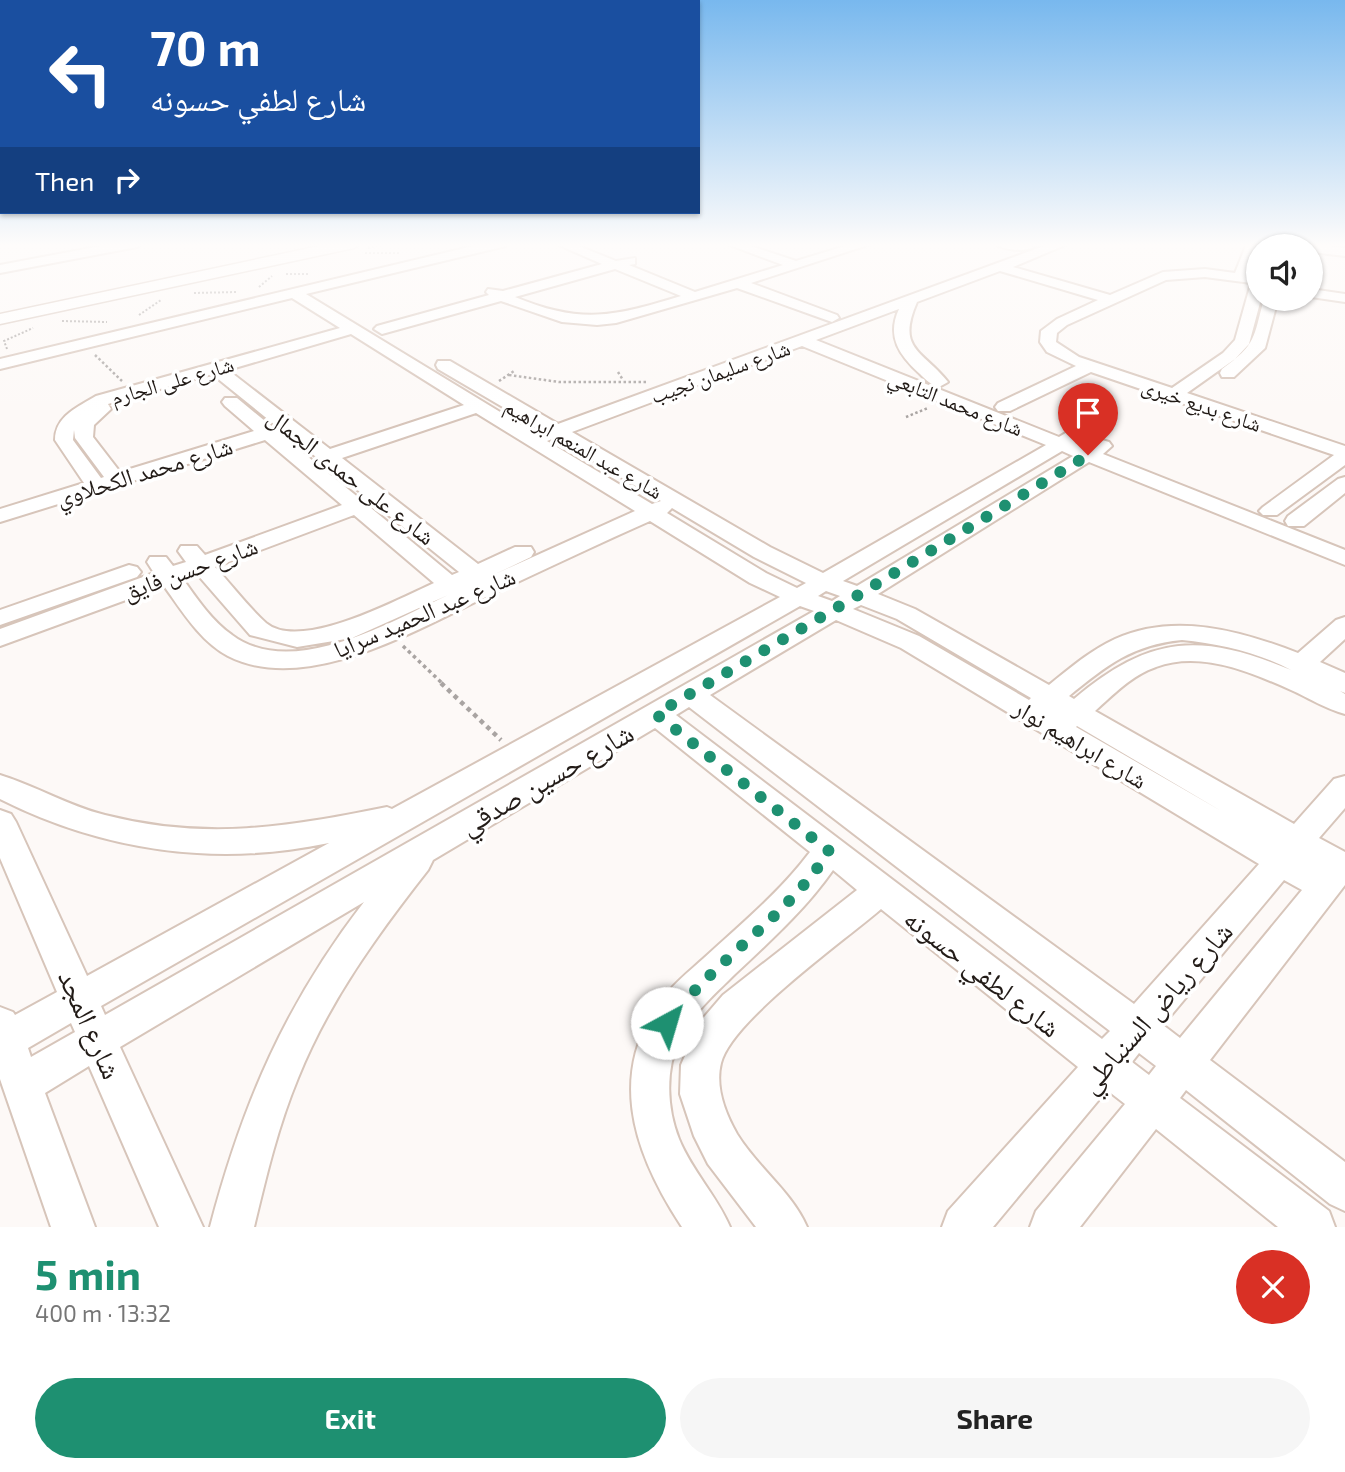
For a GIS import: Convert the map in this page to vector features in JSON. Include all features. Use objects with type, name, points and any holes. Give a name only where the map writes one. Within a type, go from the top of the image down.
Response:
[{"type":"main road","points":[[0,309],[50,300]]},
{"type":"main road","points":[[0,319],[74,300]]},
{"type":"street","points":[[2,359],[35,342],[218,300]]},
{"type":"street","points":[[35,342],[84,344],[266,300]]},
{"type":"street","name":"شارع عبد المنعم ابراهيم","points":[[319,300],[655,502],[781,563],[860,594]]},
{"type":"street","name":"شارع على الجارم","points":[[96,408],[208,373],[474,300]]},
{"type":"street","points":[[519,300],[544,315],[590,321],[623,317],[671,300]]},
{"type":"street","points":[[784,300],[832,318]]},
{"type":"street","name":"شارع سليمان نجيب","points":[[537,431],[651,382],[880,300]]},
{"type":"street","name":"شارع سليمان نجيب","points":[[537,431],[910,300]]},
{"type":"street","points":[[911,300],[901,319],[901,339],[916,361],[939,382]]},
{"type":"street","name":"شارع بديع خيرى","points":[[1107,300],[1062,321],[1049,331],[1046,336],[1048,342],[1063,355],[1090,366],[1345,442]]},
{"type":"street","name":"شارع بديع خيرى","points":[[1138,300],[1065,335],[1065,340],[1079,353],[1345,454]]},
{"type":"street","points":[[1186,394],[1243,341],[1251,311]]},
{"type":"street","points":[[1186,394],[1256,353],[1264,336],[1269,311]]},
{"type":"street","name":"شارع عبد المنعم ابراهيم","points":[[367,329],[479,406],[537,431]]},
{"type":"street","points":[[776,338],[803,340]]},
{"type":"street","name":"شارع محمد التابعي","points":[[803,340],[939,382],[1004,407],[1082,445],[1345,558]]},
{"type":"street","name":"شارع محمد التابعي","points":[[803,340],[1345,540]]},
{"type":"street","points":[[1004,407],[1090,366]]},
{"type":"street","name":"شارع على الجارم","points":[[103,478],[82,432],[96,408],[131,390],[208,373]]},
{"type":"street","name":"شارع على حمدى الجمال","points":[[208,373],[362,497],[483,579]]},
{"type":"street","points":[[327,457],[479,406]]},
{"type":"street","name":"شارع على حمدى الجمال","points":[[274,426],[327,457],[362,497],[458,591]]},
{"type":"street","name":"شارع محمد الكحلاوي","points":[[0,504],[103,478],[274,426]]},
{"type":"street","name":"شارع حسين صدقي","points":[[3,1032],[79,999],[797,597],[1082,445]]},
{"type":"street","name":"شارع حسين صدقي","points":[[22,1084],[832,611],[1082,445]]},
{"type":"street","points":[[1270,511],[1345,454]]},
{"type":"street","name":"شارع محمد الكحلاوي","points":[[0,516],[103,478]]},
{"type":"street","points":[[1296,521],[1345,483]]},
{"type":"street","name":"شارع حسن فايق","points":[[0,618],[163,569],[362,497]]},
{"type":"street","name":"شارع عبد المنعم ابراهيم","points":[[655,502],[758,578],[832,611]]},
{"type":"street","name":"شارع عبد الحميد سرايا","points":[[163,569],[225,643],[241,651],[286,659],[311,657],[337,652],[389,632],[458,591],[655,502]]},
{"type":"street","name":"شارع عبد الحميد سرايا","points":[[194,558],[259,630],[296,639],[343,633],[458,591]]},
{"type":"street","name":"شارع حسن فايق","points":[[0,638],[163,569]]},
{"type":"street","name":"شارع ابراهيم نوار","points":[[860,594],[906,614],[1040,705]]},
{"type":"street","name":"شارع ابراهيم نوار","points":[[832,611],[872,624],[1040,705],[1289,851],[1337,871]]},
{"type":"street","points":[[1301,665],[1345,625]]},
{"type":"street","points":[[1040,705],[1127,644],[1153,635],[1184,633],[1218,637],[1301,665],[1345,684]]},
{"type":"street","points":[[1066,720],[1146,661],[1167,654],[1219,656],[1257,667],[1345,705]]},
{"type":"street","name":"شارع لطفي حسونه","points":[[690,694],[1184,1063],[1345,1189]]},
{"type":"street","name":"شارع لطفي حسونه","points":[[656,714],[1151,1104],[1312,1227]]},
{"type":"street","points":[[0,786],[38,807],[72,820],[152,837],[197,841],[292,838],[409,815]]},
{"type":"street","name":"شارع رياض السنباطي","points":[[964,1227],[1345,787]]},
{"type":"street","name":"شارع المجد","points":[[0,822],[181,1227]]},
{"type":"street","points":[[232,1227],[244,1171],[265,1107],[317,996],[346,949],[430,846]]},
{"type":"street","points":[[708,1227],[676,1180],[654,1129],[650,1074],[655,1047],[682,1002],[802,888],[829,851]]},
{"type":"street","name":"شارع رياض السنباطي","points":[[1052,1227],[1337,871]]},
{"type":"street","points":[[785,1227],[730,1159],[707,1124],[699,1097],[699,1070],[706,1045],[718,1023],[736,1007],[880,891]]},
{"type":"street","points":[[3,1032],[73,1227]]},
{"type":"path","points":[[53,321],[126,322],[161,300]]},
{"type":"path","points":[[2,359],[4,341],[35,342]]},
{"type":"path","points":[[84,344],[131,390]]},
{"type":"path","points":[[618,372],[623,380]]},
{"type":"path","points":[[509,374],[559,382],[651,382]]},
{"type":"path","points":[[389,632],[516,755]]},
{"type":"route","points":[[667,1023],[699,984],[802,888],[829,851],[656,714],[1088,455]]}]
